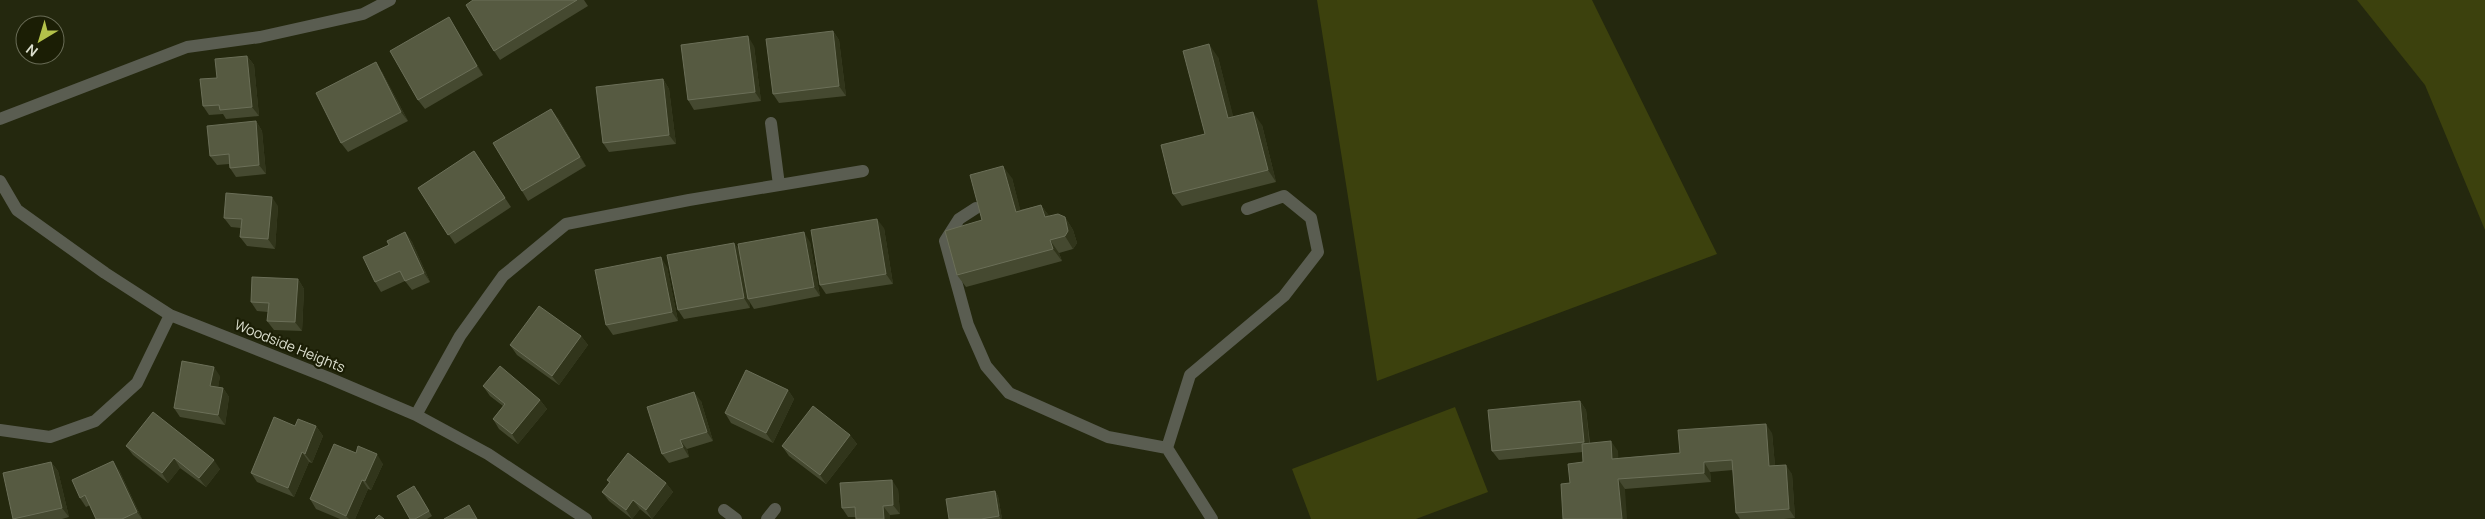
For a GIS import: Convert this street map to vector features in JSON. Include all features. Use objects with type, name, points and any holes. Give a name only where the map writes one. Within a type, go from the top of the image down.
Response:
[{"type":"street","points":[[0,119],[187,47],[260,36],[363,14],[390,0]]},
{"type":"street","points":[[771,123],[779,185]]},
{"type":"street","points":[[416,416],[460,336],[503,276],[566,224],[863,171]]},
{"type":"street","name":"Woodside Heights","points":[[0,181],[18,210],[106,273],[170,314],[329,378],[416,416],[488,454],[586,519]]},
{"type":"street","points":[[1166,448],[1190,375],[1284,296],[1318,252],[1311,218],[1284,196],[1247,209]]},
{"type":"street","points":[[976,208],[959,218],[945,241],[959,300],[986,366],[1008,393],[1108,437],[1166,448],[1212,519]]},
{"type":"street","points":[[0,430],[50,437],[95,421],[137,383],[170,314]]},
{"type":"street","points":[[724,510],[736,519]]},
{"type":"green space","points":[[1317,0],[1592,0],[1717,254],[1377,381]]},
{"type":"green space","points":[[2357,0],[2485,0],[2485,230],[2425,85]]},
{"type":"green space","points":[[1455,407],[1488,492],[1416,519],[1311,519],[1292,469]]},
{"type":"building","points":[[473,0],[577,0],[494,51],[466,5]]},
{"type":"building","points":[[449,17],[477,66],[418,100],[390,51]]},
{"type":"building","points":[[833,31],[839,86],[773,94],[766,39]]},
{"type":"building","points":[[748,36],[755,92],[688,100],[681,45]]},
{"type":"building","points":[[1209,44],[1228,118],[1253,112],[1268,170],[1173,194],[1161,145],[1205,134],[1183,51]]},
{"type":"building","points":[[247,56],[252,107],[220,110],[219,105],[203,106],[200,79],[217,78],[215,59]]},
{"type":"building","points":[[376,62],[401,112],[341,143],[316,93]]},
{"type":"building","points":[[663,79],[669,135],[603,143],[596,87]]},
{"type":"building","points":[[551,109],[580,157],[522,191],[493,143]]},
{"type":"building","points":[[256,121],[259,165],[230,168],[229,154],[210,156],[207,126]]},
{"type":"building","points":[[474,151],[505,198],[448,235],[418,188]]},
{"type":"building","points":[[1003,166],[1016,212],[1041,205],[1045,217],[1058,214],[1065,217],[1068,231],[1065,236],[1050,240],[1053,249],[957,275],[945,231],[982,220],[970,175]]},
{"type":"building","points":[[226,193],[272,197],[268,239],[240,237],[242,219],[224,218]]},
{"type":"building","points":[[877,219],[886,274],[820,285],[811,230]]},
{"type":"building","points":[[405,232],[424,273],[405,281],[400,271],[375,282],[363,257],[389,245],[387,241]]},
{"type":"building","points":[[804,232],[814,287],[748,299],[738,244]]},
{"type":"building","points":[[734,243],[744,298],[678,310],[667,255]]},
{"type":"building","points":[[661,257],[672,312],[606,325],[595,270]]},
{"type":"building","points":[[252,277],[298,279],[295,322],[267,321],[269,303],[251,302]]},
{"type":"building","points":[[539,306],[581,336],[552,376],[510,345]]},
{"type":"building","points":[[182,361],[214,367],[210,386],[223,388],[218,415],[174,408]]},
{"type":"building","points":[[500,366],[540,400],[512,434],[493,419],[505,404],[483,386]]},
{"type":"building","points":[[746,370],[788,390],[766,433],[725,413]]},
{"type":"building","points":[[694,392],[707,432],[680,440],[683,447],[662,454],[647,407]]},
{"type":"building","points":[[1580,401],[1584,442],[1492,451],[1488,410]]},
{"type":"building","points":[[813,406],[850,435],[820,475],[782,446]]},
{"type":"building","points":[[153,412],[214,460],[199,478],[174,458],[162,473],[126,446]]},
{"type":"building","points":[[274,417],[295,426],[298,419],[316,426],[305,454],[302,452],[288,488],[251,473]]},
{"type":"building","points":[[1766,424],[1769,466],[1786,465],[1789,509],[1736,513],[1732,460],[1704,462],[1704,473],[1618,479],[1622,519],[1563,519],[1561,484],[1570,483],[1568,464],[1583,462],[1582,444],[1611,441],[1612,459],[1680,453],[1678,430]]},
{"type":"building","points":[[334,444],[356,453],[358,446],[377,454],[365,481],[362,480],[346,516],[310,499]]},
{"type":"building","points":[[628,453],[666,483],[646,510],[633,500],[626,510],[602,492],[610,482],[607,480]]},
{"type":"building","points":[[113,461],[137,512],[122,519],[96,519],[85,495],[80,498],[72,480]]},
{"type":"building","points":[[51,462],[62,508],[13,519],[3,473]]},
{"type":"building","points":[[892,480],[893,505],[883,506],[884,519],[856,519],[855,507],[842,508],[840,483]]},
{"type":"building","points":[[414,486],[429,511],[415,519],[410,519],[397,496]]},
{"type":"building","points":[[995,491],[999,516],[981,519],[949,519],[946,499]]},
{"type":"building","points":[[469,505],[477,519],[444,519]]},
{"type":"building","points":[[379,515],[384,519],[375,519]]}]
